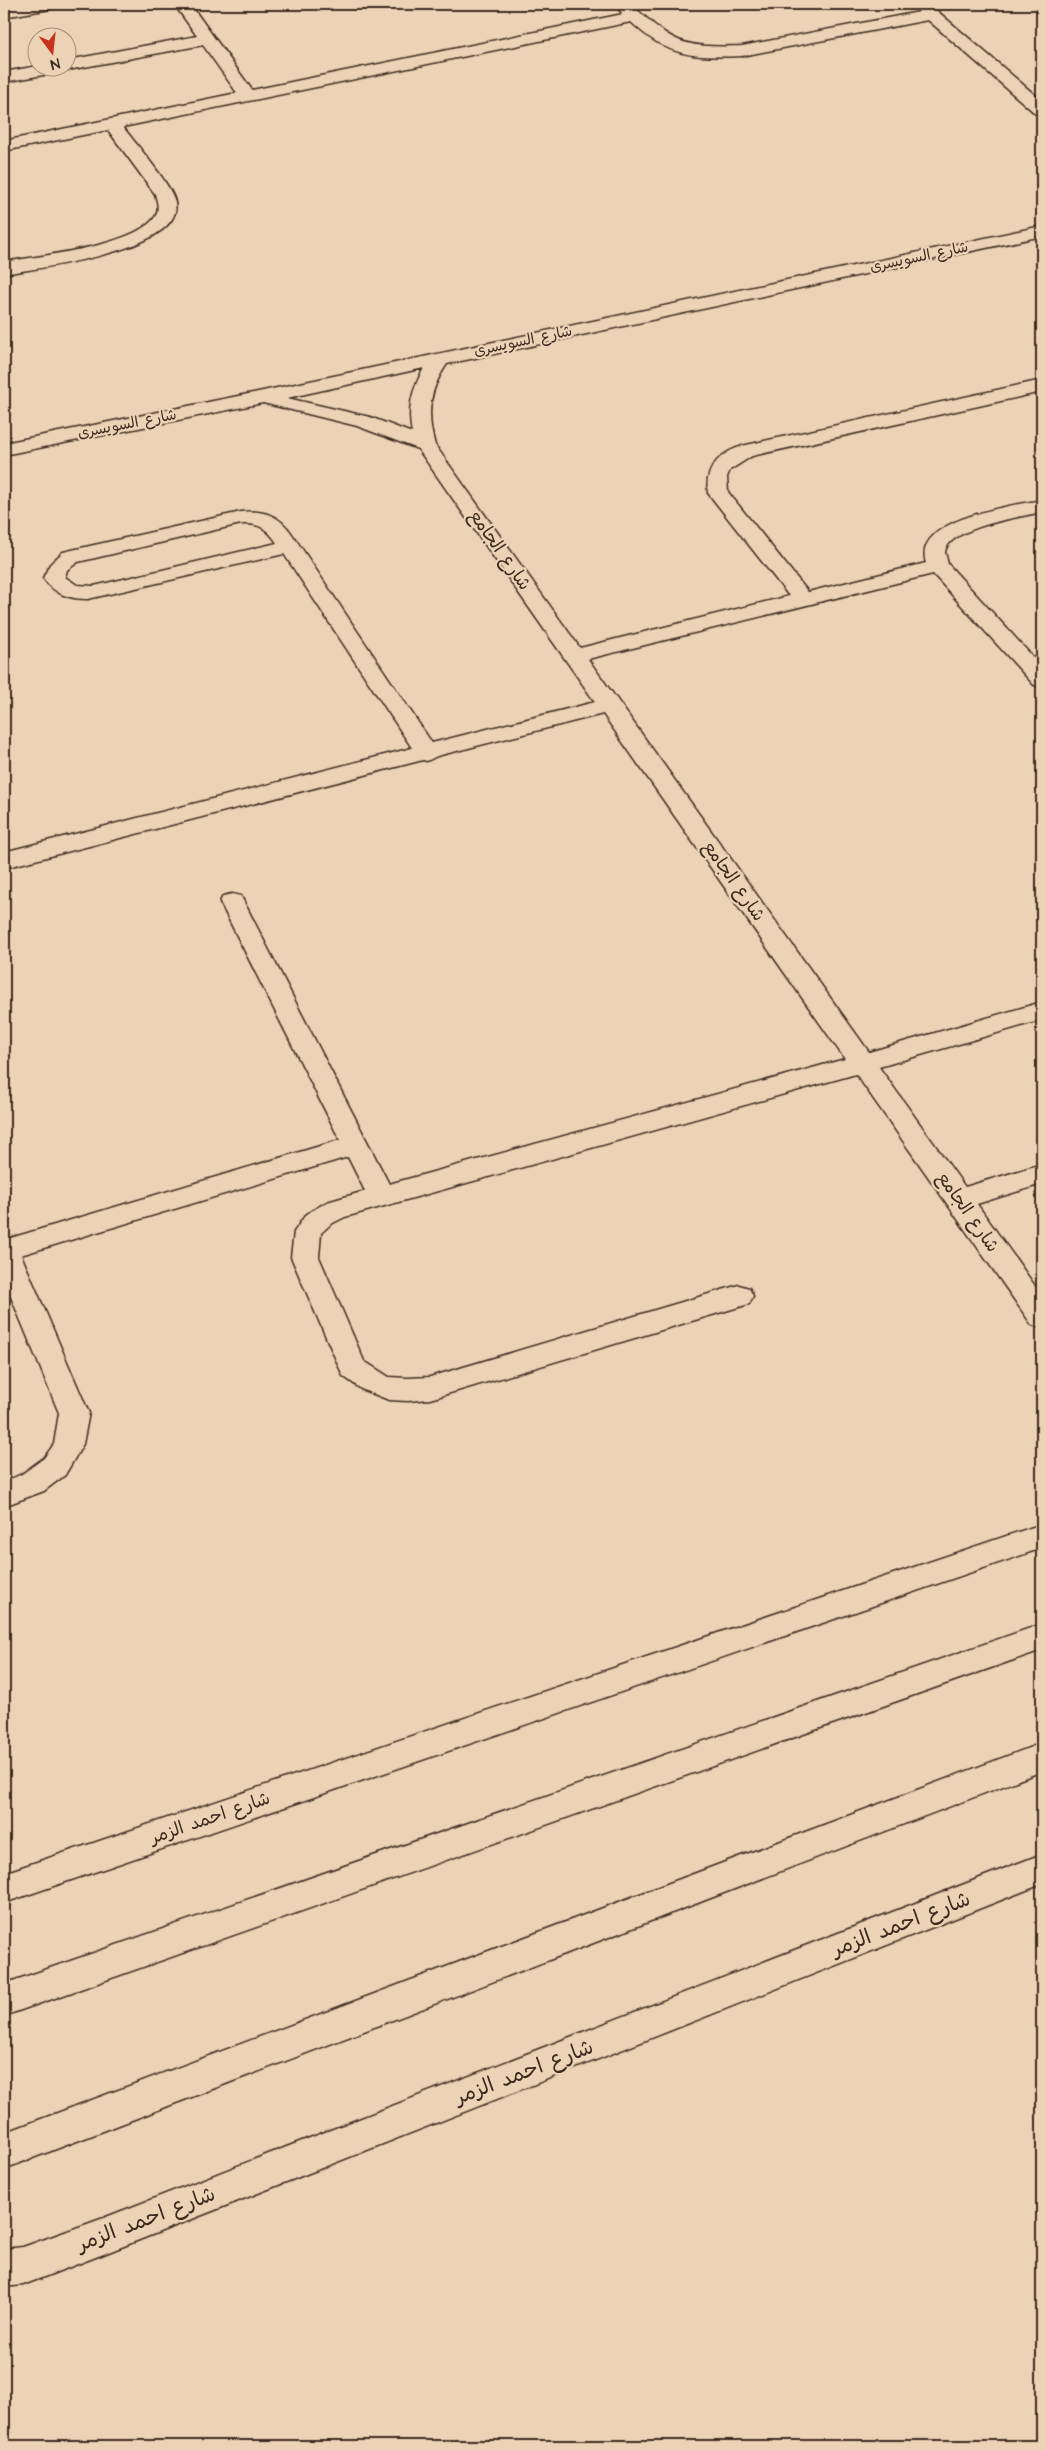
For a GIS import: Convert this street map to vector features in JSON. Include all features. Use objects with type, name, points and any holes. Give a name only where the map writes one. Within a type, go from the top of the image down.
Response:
[{"type":"street","points":[[4,12],[50,4]]},
{"type":"street","points":[[182,4],[248,96]]},
{"type":"street","points":[[622,4],[660,40],[698,50],[720,52],[742,51],[926,9],[1042,110]]},
{"type":"street","points":[[4,146],[635,16]]},
{"type":"street","points":[[78,63],[207,39]]},
{"type":"street","points":[[4,77],[28,73]]},
{"type":"street","points":[[4,268],[126,244],[149,233],[163,221],[168,207],[164,194],[112,124]]},
{"type":"street","name":"شارع السويسرى","points":[[4,449],[258,398],[1042,231]]},
{"type":"street","name":"شارع الجامع","points":[[441,358],[421,391],[418,409],[425,445],[1042,1317]]},
{"type":"street","points":[[802,600],[718,493],[715,481],[720,469],[730,459],[746,451],[1042,386]]},
{"type":"street","points":[[258,398],[302,406],[363,421],[425,445]]},
{"type":"street","points":[[1042,506],[960,527],[946,534],[936,544],[934,555],[938,566],[1042,680]]},
{"type":"street","points":[[290,546],[94,592],[68,590],[59,585],[54,578],[55,570],[61,563],[72,558],[250,517],[272,522],[290,546],[427,754]]},
{"type":"street","points":[[574,656],[938,566]]},
{"type":"street","points":[[4,860],[610,706]]},
{"type":"street","points":[[232,902],[382,1198]]},
{"type":"street","points":[[739,1296],[430,1388],[409,1391],[387,1389],[368,1381],[353,1368],[305,1257],[304,1242],[309,1229],[320,1217],[337,1210],[863,1064],[1042,1011]]},
{"type":"street","points":[[4,1494],[30,1486],[55,1465],[66,1453],[74,1433],[74,1413],[5,1250],[355,1145]]},
{"type":"street","points":[[959,1199],[1042,1174]]},
{"type":"street","name":"شارع احمد الزمر","points":[[4,1888],[1042,1536]]},
{"type":"street","points":[[4,2000],[1042,1637]]},
{"type":"street","points":[[4,2151],[1042,1757]]},
{"type":"street","name":"شارع احمد الزمر","points":[[4,2268],[23,2266],[101,2237],[1042,1869]]}]
